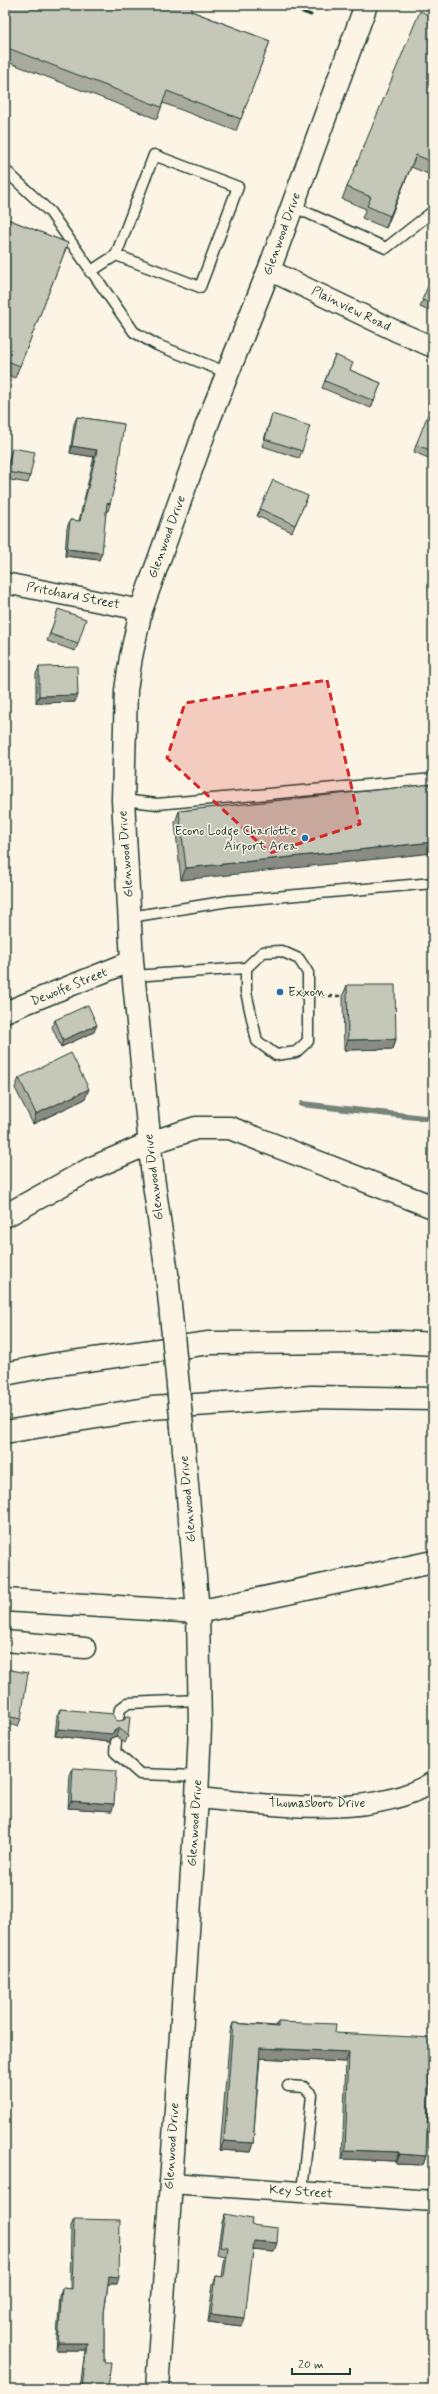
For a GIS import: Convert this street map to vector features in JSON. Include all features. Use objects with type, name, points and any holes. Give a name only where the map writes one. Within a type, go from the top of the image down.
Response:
[{"type":"main road","name":"Glenwood Drive","points":[[157,2389],[197,1798],[200,1700],[198,1612],[188,1492],[167,1274],[150,1143],[133,969],[123,800],[126,690],[141,610],[228,373],[269,270],[366,5]]},
{"type":"main road","points":[[5,1216],[92,1168],[150,1143],[196,1128],[230,1128],[433,1207]]},
{"type":"main road","points":[[5,1374],[65,1363],[209,1343],[400,1342],[433,1344]]},
{"type":"main road","points":[[5,1432],[152,1408],[311,1397],[433,1399]]},
{"type":"main road","points":[[5,1600],[198,1612],[433,1562]]},
{"type":"street","name":"Plainview Road","points":[[269,270],[396,331],[433,347]]},
{"type":"street","name":"Pritchard Street","points":[[5,583],[141,610]]},
{"type":"street","name":"Dewolfe Street","points":[[5,1012],[133,969]]},
{"type":"street","points":[[5,1641],[85,1648]]},
{"type":"street","name":"Thomasboro Drive","points":[[197,1798],[273,1804],[348,1806],[379,1802],[410,1793],[433,1782]]},
{"type":"street","name":"Key Street","points":[[170,2183],[433,2201]]},
{"type":"lane","points":[[90,272],[116,255],[154,155],[238,187],[200,287],[116,255]]},
{"type":"lane","points":[[5,170],[50,212],[90,272],[134,332],[157,345],[228,373]]},
{"type":"lane","points":[[292,206],[386,248],[432,212]]},
{"type":"lane","points":[[123,800],[157,804],[433,779]]},
{"type":"lane","points":[[130,917],[230,901],[433,883]]},
{"type":"lane","points":[[133,969],[246,968],[263,952],[281,951],[298,959],[308,973],[308,1041],[296,1052],[276,1055],[256,1041],[246,992],[246,968]]},
{"type":"lane","points":[[117,1722],[120,1710],[128,1703],[200,1700]]},
{"type":"lane","points":[[116,1742],[115,1752],[140,1774],[198,1776]]},
{"type":"lane","points":[[288,2086],[304,2087],[312,2095],[302,2192]]},
{"type":"highlighted area","points":[[327,680],[360,824],[270,853],[167,758],[185,703]]},
{"type":"building","points":[[5,5],[193,5],[191,11],[270,41],[241,119],[167,91],[161,107],[5,47]]},
{"type":"building","points":[[420,11],[433,17],[433,162],[416,155],[390,216],[367,206],[371,197],[347,187]]},
{"type":"building","points":[[5,218],[68,243],[20,366],[5,360]]},
{"type":"building","points":[[433,275],[433,304],[422,300]]},
{"type":"building","points":[[335,355],[353,363],[350,370],[381,383],[374,401],[325,381]]},
{"type":"building","points":[[430,409],[433,410],[433,451],[416,445]]},
{"type":"building","points":[[272,414],[310,426],[302,451],[265,439]]},
{"type":"building","points":[[77,417],[124,424],[117,475],[110,504],[107,503],[102,553],[67,549],[70,520],[80,521],[97,450],[72,446]]},
{"type":"building","points":[[12,448],[35,452],[30,476],[7,472]]},
{"type":"building","points":[[273,480],[308,496],[295,525],[260,509]]},
{"type":"building","points":[[58,609],[86,619],[78,644],[50,634]]},
{"type":"building","points":[[77,666],[78,695],[39,696],[39,667]]},
{"type":"building","name":"Econo Lodge Charlotte Airport Area","points":[[433,784],[433,842],[186,868],[179,811]]},
{"type":"building","points":[[347,985],[395,985],[396,1039],[348,1040]]},
{"type":"building","points":[[88,1005],[97,1025],[63,1040],[55,1020]]},
{"type":"building","points":[[71,1053],[89,1089],[36,1114],[19,1078]]},
{"type":"building","points":[[5,1669],[28,1673],[21,1719],[5,1716]]},
{"type":"building","points":[[60,1709],[113,1714],[115,1719],[118,1721],[124,1720],[126,1716],[130,1716],[128,1736],[119,1728],[112,1734],[58,1729]]},
{"type":"building","points":[[73,1768],[116,1771],[114,1804],[71,1801]]},
{"type":"building","points":[[278,2022],[336,2024],[335,2033],[433,2038],[433,2058],[430,2058],[426,2156],[400,2154],[400,2152],[345,2150],[349,2052],[260,2048],[253,2143],[224,2141],[233,2023],[278,2027]]},
{"type":"building","points":[[225,2214],[252,2219],[251,2225],[278,2228],[277,2243],[254,2241],[245,2318],[211,2314],[216,2276],[224,2277],[228,2247],[220,2246]]},
{"type":"building","points":[[74,2219],[120,2220],[119,2277],[109,2276],[104,2313],[104,2362],[111,2362],[108,2389],[82,2389],[87,2343],[58,2343],[62,2288],[72,2289]]},
{"type":"waterway","points":[[302,1104],[433,1119]]},
{"type":"railway","points":[[283,5],[311,15]]},
{"type":"place","name":"Econo Lodge Charlotte Airport Area","points":[[305,838]]},
{"type":"place","name":"Exxon","points":[[280,992]]}]
